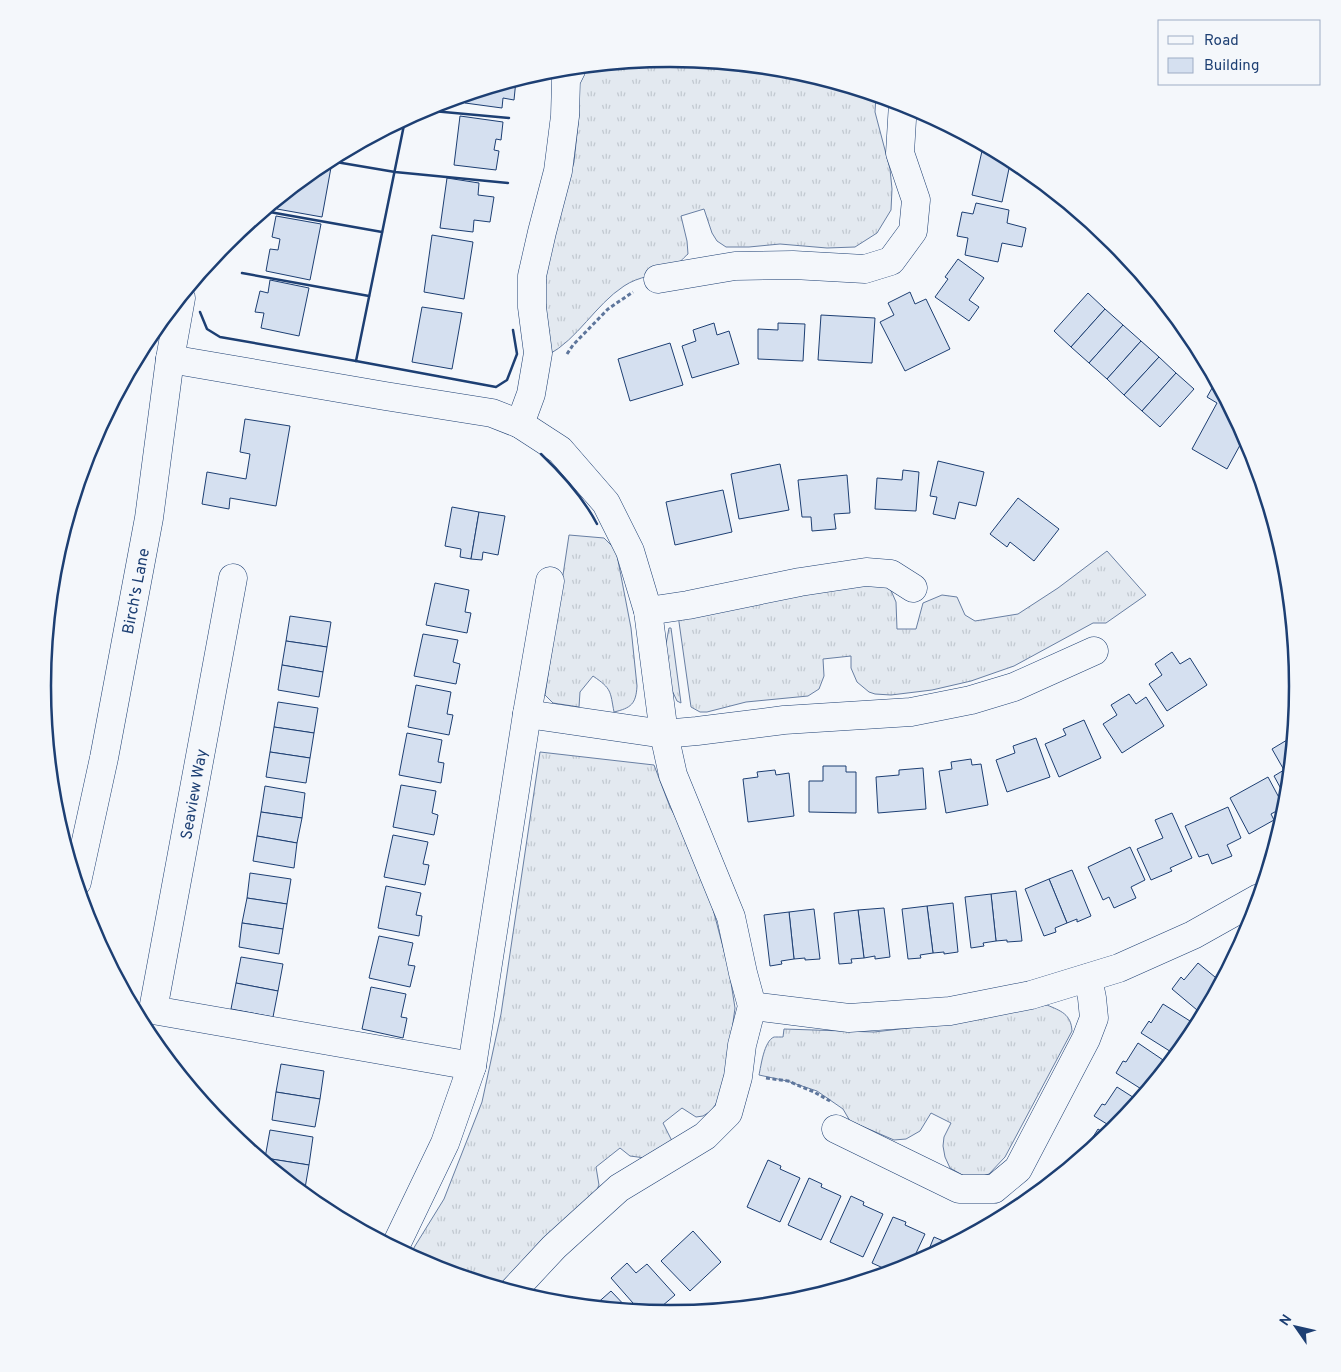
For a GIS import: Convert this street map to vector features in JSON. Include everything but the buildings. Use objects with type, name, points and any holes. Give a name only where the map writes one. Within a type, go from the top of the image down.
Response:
[{"type":"street","points":[[520,424],[531,394],[538,354],[532,307],[532,276],[558,171],[565,116],[566,80],[568,76]]},
{"type":"street","points":[[658,279],[735,266],[793,265],[865,269],[891,261],[913,231],[916,200],[900,153],[902,112]]},
{"type":"street","name":"Birch's Lane","points":[[80,870],[104,758],[149,518],[170,359],[179,309]]},
{"type":"street","points":[[170,359],[492,414],[520,424],[560,450],[606,503],[630,551],[648,612],[664,734],[673,775],[731,917],[752,1006],[742,1045],[738,1077],[728,1113],[705,1136],[619,1188],[554,1247],[518,1286]]},
{"type":"street","points":[[648,612],[800,582],[866,572],[891,574],[913,588]]},
{"type":"street","name":"Seaview Way","points":[[233,578],[153,1010],[472,1066]]},
{"type":"street","points":[[398,1241],[445,1144],[472,1066],[527,714],[550,581]]},
{"type":"street","points":[[527,714],[664,734],[784,720],[911,712],[971,700],[1014,687],[1094,651]]},
{"type":"street","points":[[752,1006],[849,1018],[950,1012],[1031,995],[1119,968],[1193,935],[1250,903]]},
{"type":"street","points":[[836,1129],[959,1190],[994,1189],[1018,1169],[1086,1039],[1094,1018],[1088,978]]},
{"type":"path","points":[[534,373],[553,372],[573,345],[608,309],[636,290],[658,279]]},
{"type":"path","points":[[762,1078],[788,1081],[833,1102],[839,1113],[836,1129]]},
{"type":"green space","points":[[630,68],[711,68],[791,79],[831,88],[876,102],[875,112],[890,169],[892,189],[891,210],[877,233],[855,247],[827,248],[780,244],[726,247],[717,241],[712,233],[704,209],[681,216],[688,254],[671,269],[635,280],[624,286],[604,303],[578,331],[548,355],[542,275],[574,162],[579,115],[576,79],[578,74]]},
{"type":"green space","points":[[569,535],[604,538],[616,550],[631,628],[637,686],[632,704],[614,712],[609,691],[604,684],[593,676],[580,692],[579,707],[553,703],[545,695]]},
{"type":"green space","points":[[1107,551],[1146,595],[1106,623],[1093,623],[1014,666],[971,681],[932,690],[891,695],[869,692],[857,682],[851,668],[851,656],[823,659],[824,676],[819,689],[808,696],[746,702],[707,712],[700,712],[691,707],[678,615],[837,583],[889,586],[896,602],[897,629],[916,629],[923,603],[942,595],[957,597],[965,615],[975,621],[1018,614],[1058,588]]},
{"type":"green space","points":[[669,628],[671,628],[681,703],[677,701],[670,686],[666,644]]},
{"type":"green space","points":[[540,752],[654,765],[670,807],[693,849],[709,894],[729,970],[735,1008],[720,1098],[711,1111],[703,1116],[696,1117],[682,1108],[663,1123],[672,1141],[645,1158],[630,1156],[620,1148],[596,1167],[599,1185],[595,1194],[508,1283],[471,1272],[414,1249],[444,1199],[482,1102],[501,1014]]},
{"type":"green space","points":[[1047,1005],[1061,1011],[1067,1017],[1072,1031],[1005,1157],[989,1174],[973,1179],[950,1168],[943,1146],[944,1137],[951,1123],[931,1113],[920,1131],[906,1139],[894,1140],[850,1121],[843,1109],[817,1091],[787,1081],[759,1075],[768,1043],[774,1037],[783,1037],[784,1029],[874,1032],[969,1021]]},
{"type":"wall","points":[[440,112],[509,118]]},
{"type":"wall","points":[[200,312],[207,329],[220,337],[356,361],[403,128]]},
{"type":"wall","points":[[340,163],[395,172],[508,183]]},
{"type":"wall","points":[[272,212],[382,232]]},
{"type":"wall","points":[[242,273],[369,296]]},
{"type":"wall","points":[[356,361],[496,387],[507,380],[517,354],[513,330]]},
{"type":"wall","points":[[541,454],[572,487],[597,524]]}]
